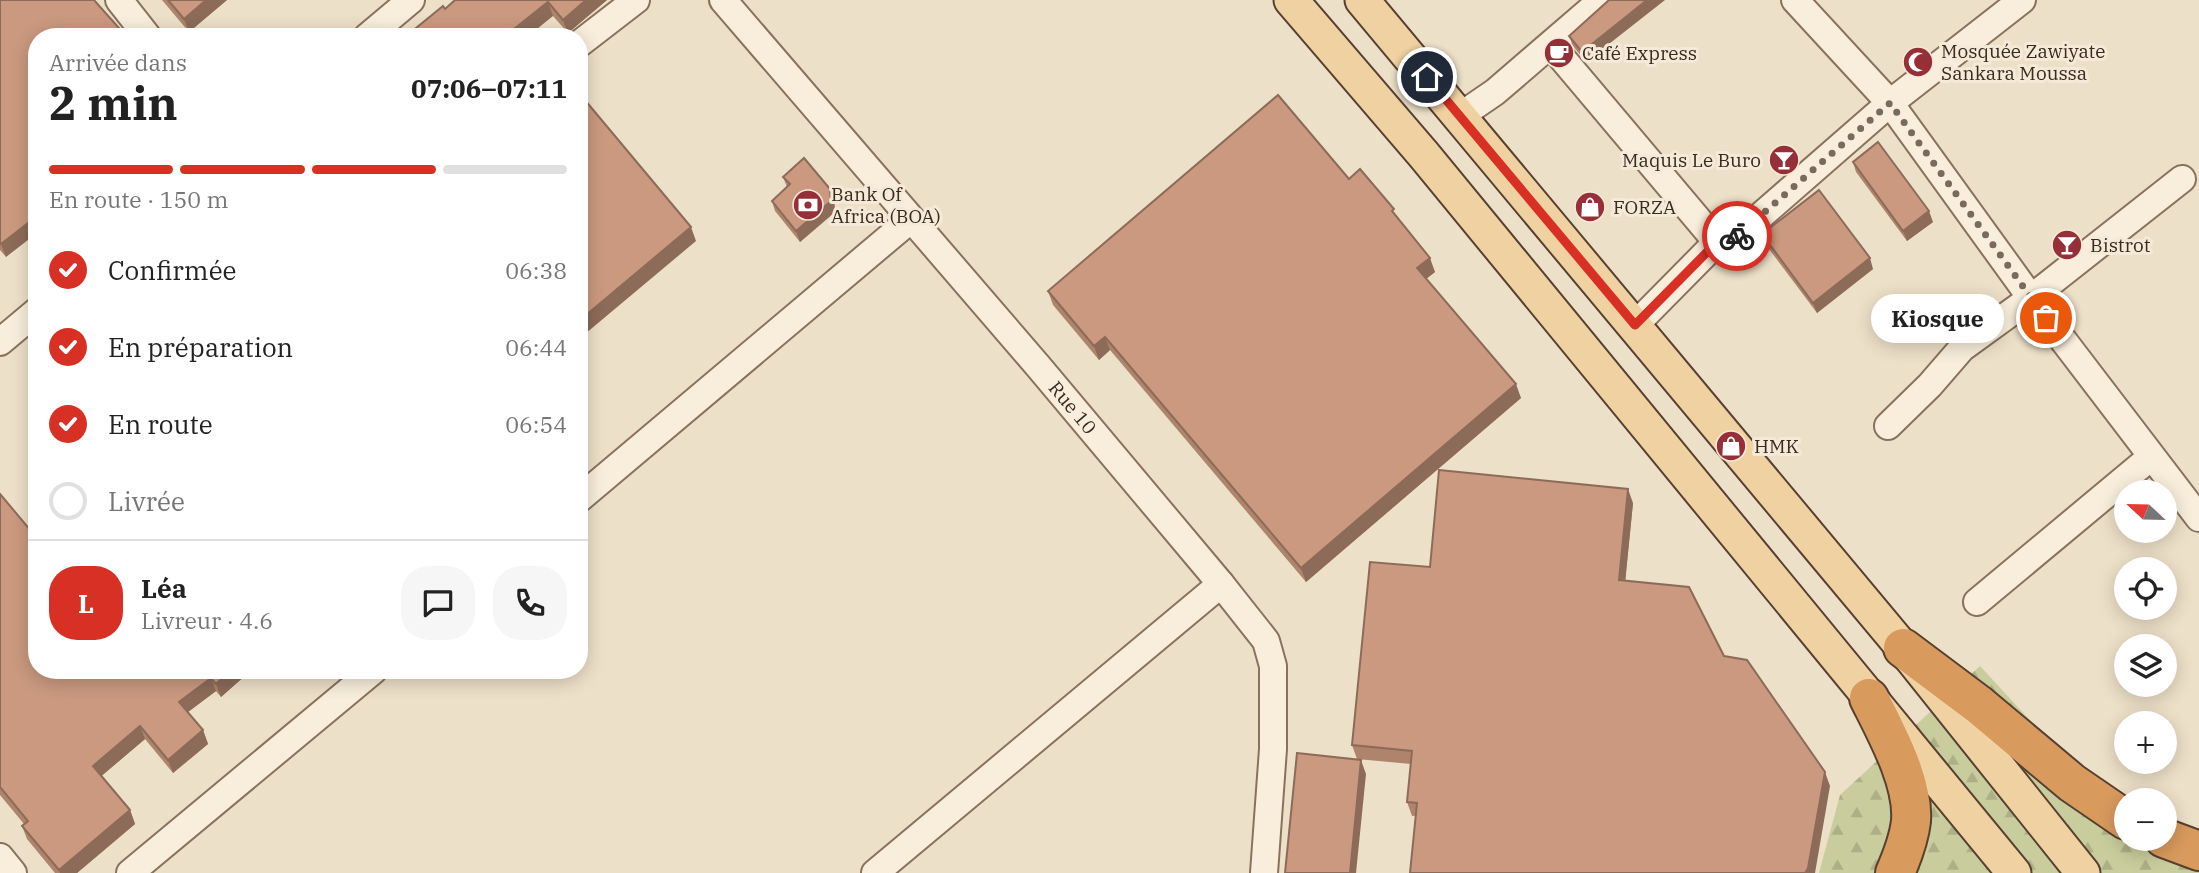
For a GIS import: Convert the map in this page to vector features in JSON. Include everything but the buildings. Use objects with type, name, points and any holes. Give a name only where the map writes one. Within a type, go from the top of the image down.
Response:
[{"type":"highway","points":[[1903,648],[1979,705],[2072,783],[2114,812]]},
{"type":"highway","points":[[1869,698],[1909,792],[1911,820],[1906,845],[1895,873]]},
{"type":"highway","points":[[2177,843],[2199,851]]},
{"type":"main road","points":[[1291,0],[1424,155],[1653,431],[2014,873]]},
{"type":"main road","points":[[1362,0],[1903,648],[2083,873]]},
{"type":"street","points":[[119,0],[141,28]]},
{"type":"street","points":[[378,28],[411,0]]},
{"type":"street","points":[[588,37],[636,0]]},
{"type":"street","name":"Rue 10","points":[[723,0],[1038,366],[1222,584],[1266,641],[1273,666],[1273,749],[1265,873]]},
{"type":"street","points":[[1460,116],[1495,92],[1602,0]]},
{"type":"street","points":[[1795,0],[1890,103],[2031,298],[2199,518]]},
{"type":"street","points":[[1551,45],[1717,242],[1723,244],[1734,239],[1890,103],[2022,0]]},
{"type":"street","points":[[1888,426],[1930,386],[1962,348],[2031,298],[2182,179]]},
{"type":"street","points":[[588,491],[911,220]]},
{"type":"street","points":[[1635,325],[1717,242]]},
{"type":"street","points":[[0,342],[28,319]]},
{"type":"street","points":[[1977,602],[2151,457]]},
{"type":"street","points":[[875,873],[1222,584]]},
{"type":"street","points":[[130,873],[363,679]]},
{"type":"street","points":[[0,857],[13,873]]},
{"type":"green space","points":[[1980,666],[2051,743],[2114,788],[2114,851],[2177,851],[2177,823],[2199,830],[2199,873],[1819,873],[1840,795]]},
{"type":"way so far","points":[[1737,236],[1890,103],[2046,318]]},
{"type":"place","name":"Café Express","points":[[1559,53]]},
{"type":"place","name":"Mosquée Zawiyate Sankara Moussa","points":[[1918,62]]},
{"type":"place","name":"Maquis Le Buro","points":[[1784,160]]},
{"type":"place","name":"Bank Of Africa (BOA)","points":[[808,205]]},
{"type":"place","name":"FORZA","points":[[1590,207]]},
{"type":"place","name":"Bistrot","points":[[2067,245]]},
{"type":"place","name":"Kiosque","points":[[2046,318]]},
{"type":"place","name":"HMK","points":[[1731,446]]},
{"type":"route","points":[[1427,77],[1635,325],[1717,242],[1723,244],[1737,236]]}]
